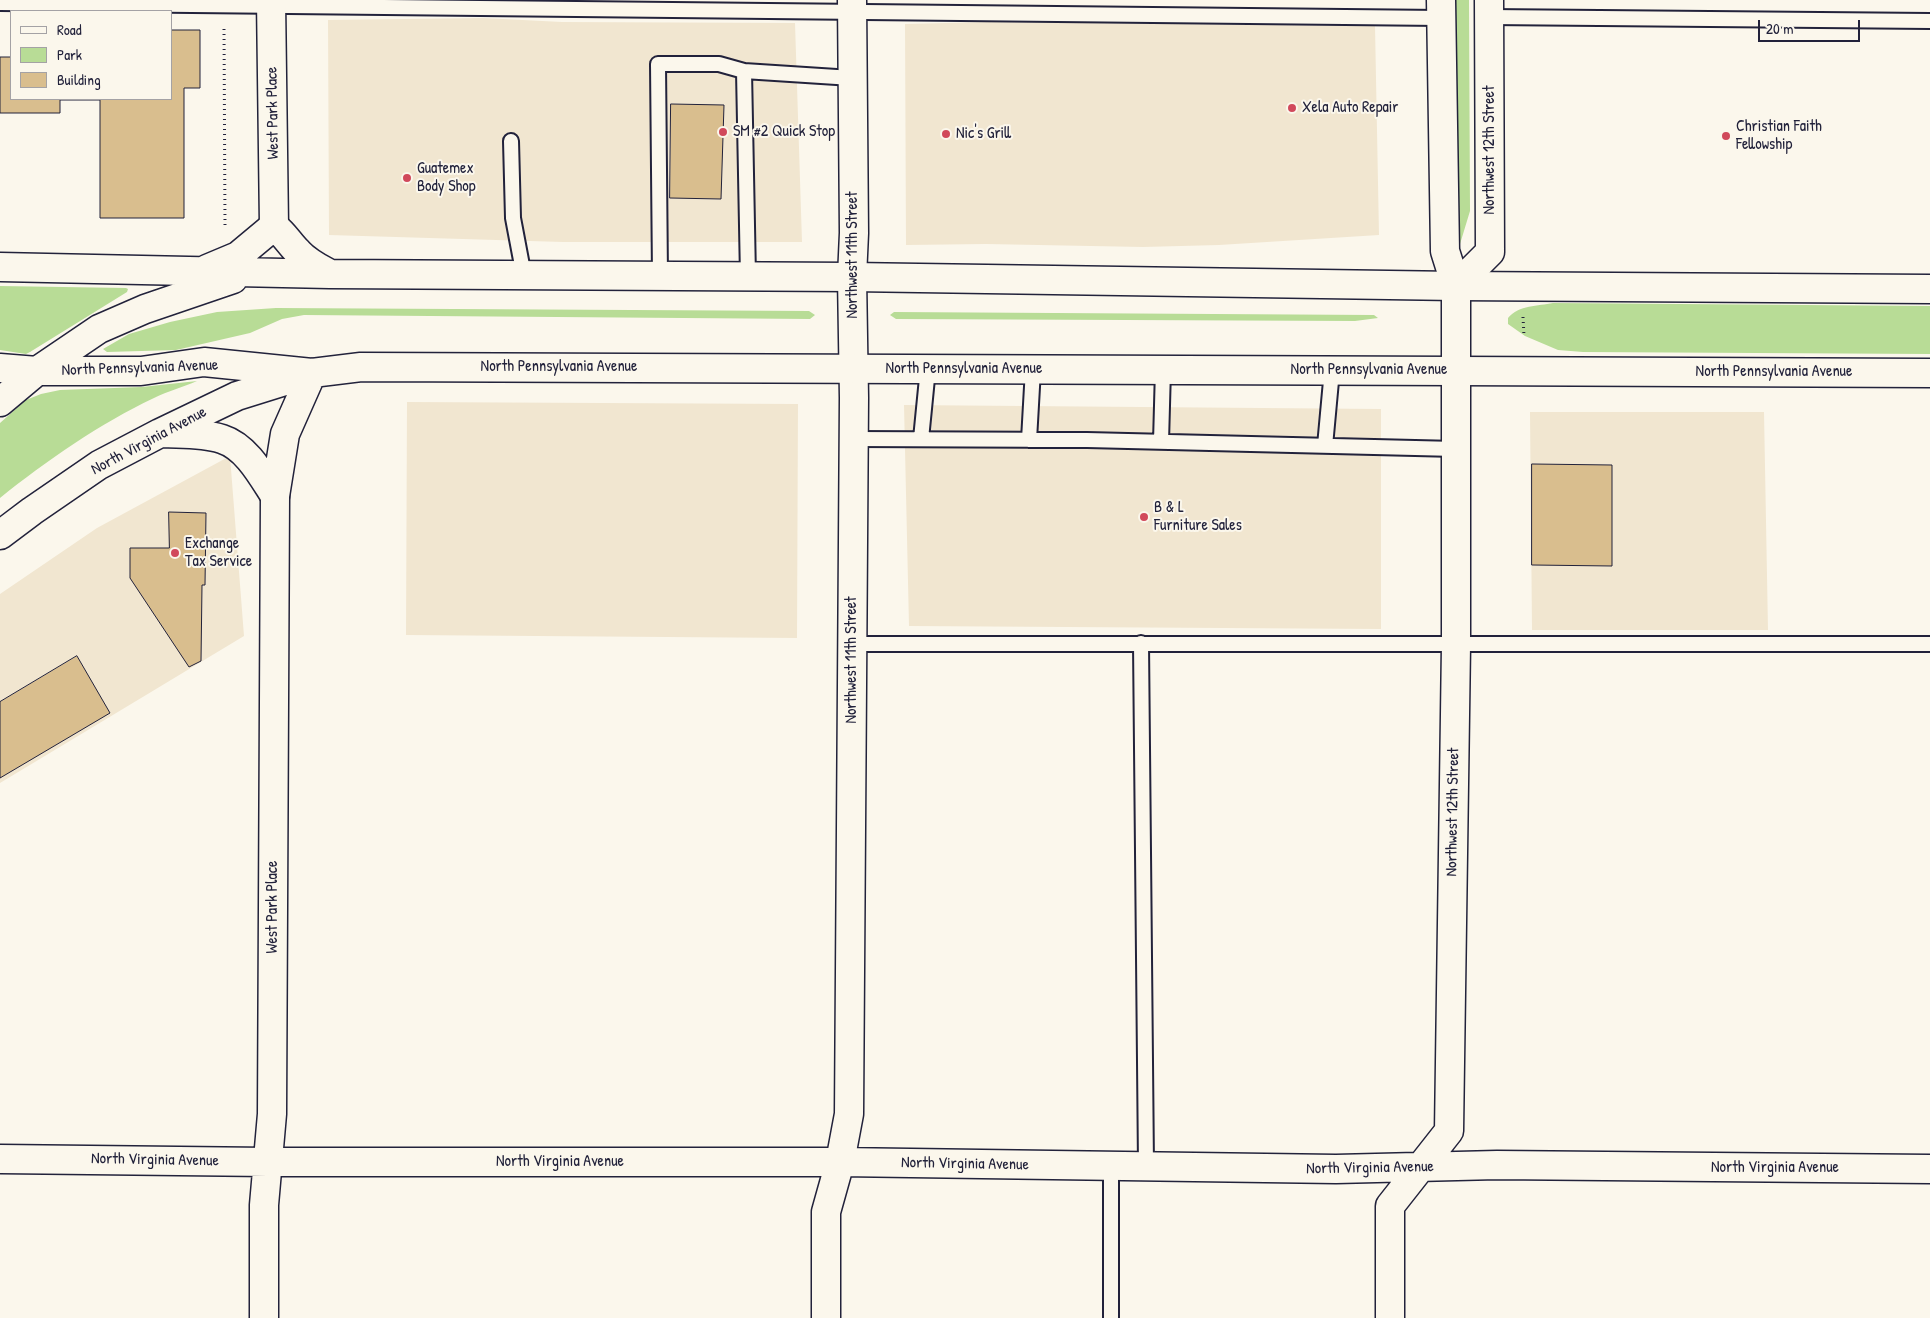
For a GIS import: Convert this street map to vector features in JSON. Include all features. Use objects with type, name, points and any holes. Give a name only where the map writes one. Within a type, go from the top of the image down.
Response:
[{"type":"street","name":"West Park Place","points":[[271,3],[274,226]]},
{"type":"street","name":"Northwest 11th Street","points":[[826,1318],[826,1212],[840,1162],[850,1114],[854,439],[852,6]]},
{"type":"street","name":"Northwest 12th Street","points":[[1456,286],[1490,252],[1489,8]]},
{"type":"street","name":"Northwest 12th Street","points":[[1390,1318],[1390,1206],[1449,1131],[1456,644],[1457,371],[1456,286],[1445,251],[1441,9]]},
{"type":"street","points":[[213,266],[246,250],[274,226],[286,235],[296,251],[305,259],[330,274]]},
{"type":"street","points":[[0,267],[213,266],[251,273],[852,277],[1456,286],[1930,289]]},
{"type":"street","points":[[0,402],[37,371],[99,329],[146,309],[251,273]]},
{"type":"street","name":"North Pennsylvania Avenue","points":[[0,368],[37,371],[141,371],[204,362],[312,373],[361,367],[1930,373]]},
{"type":"street","name":"West Park Place","points":[[264,1318],[264,1205],[272,1114],[275,496],[286,434],[312,373]]},
{"type":"street","name":"North Virginia Avenue","points":[[0,535],[99,465],[160,433],[236,396],[312,373]]},
{"type":"street","points":[[160,433],[203,435],[224,439],[239,449],[253,463],[275,496]]},
{"type":"street","name":"North Virginia Avenue","points":[[0,1159],[268,1162],[840,1162],[1336,1169],[1497,1166],[1930,1169]]},
{"type":"lane","points":[[0,3],[224,6],[271,3],[1441,9]]},
{"type":"lane","points":[[1489,8],[1930,20]]},
{"type":"lane","points":[[660,276],[658,64],[719,64],[744,70],[852,78]]},
{"type":"lane","points":[[744,70],[748,277]]},
{"type":"lane","points":[[511,141],[512,218],[524,276]]},
{"type":"lane","points":[[921,439],[928,368]]},
{"type":"lane","points":[[1029,440],[1033,369]]},
{"type":"lane","points":[[1161,442],[1163,369]]},
{"type":"lane","points":[[1325,446],[1332,370]]},
{"type":"lane","points":[[854,439],[1161,442],[1456,450]]},
{"type":"lane","points":[[1142,643],[1146,1166]]},
{"type":"lane","points":[[852,644],[1930,644]]},
{"type":"lane","points":[[1111,1166],[1111,1318]]},
{"type":"path","points":[[213,266],[224,6]]},
{"type":"shaded area","points":[[483,18],[562,22],[795,23],[802,242],[563,242],[329,235],[328,20]]},
{"type":"shaded area","points":[[987,22],[1375,26],[1379,235],[1219,245],[1143,247],[986,244],[906,245],[905,24]]},
{"type":"shaded area","points":[[407,402],[798,404],[797,638],[406,635]]},
{"type":"shaded area","name":"B & L Furniture Sales","points":[[904,405],[1381,409],[1381,629],[909,626]]},
{"type":"shaded area","points":[[1530,412],[1764,412],[1768,630],[1532,630]]},
{"type":"shaded area","points":[[230,456],[244,636],[0,783],[0,594],[97,528]]},
{"type":"green space","points":[[1453,0],[1469,0],[1470,211],[1458,246]]},
{"type":"green space","points":[[0,286],[128,289],[127,292],[26,354],[0,350]]},
{"type":"green space","points":[[1553,303],[1930,306],[1930,354],[1583,352],[1558,350],[1525,336],[1508,324],[1508,318],[1518,311]]},
{"type":"green space","points":[[276,308],[809,311],[815,315],[810,319],[304,315],[282,319],[250,333],[176,350],[107,352],[103,349],[129,334],[170,322],[217,312]]},
{"type":"green space","points":[[894,312],[1374,315],[1378,318],[1355,321],[896,319],[890,315]]},
{"type":"green space","points":[[197,381],[159,396],[114,419],[36,470],[0,498],[0,423],[26,400],[41,394],[60,390],[142,387]]},
{"type":"building","points":[[172,30],[200,30],[200,88],[184,88],[184,218],[100,218],[100,100],[172,100]]},
{"type":"building","points":[[0,57],[10,57],[10,100],[60,100],[60,113],[0,113]]},
{"type":"building","points":[[671,104],[724,105],[721,199],[670,198]]},
{"type":"building","points":[[1532,464],[1612,465],[1612,566],[1532,565]]},
{"type":"building","points":[[169,512],[206,513],[205,585],[202,585],[201,661],[189,667],[130,578],[130,548],[169,548]]},
{"type":"building","points":[[77,656],[110,713],[0,778],[0,702]]},
{"type":"place","name":"Xela Auto Repair","points":[[1292,108]]},
{"type":"place","name":"SM #2 Quick Stop","points":[[723,132]]},
{"type":"place","name":"Nic's Grill","points":[[946,134]]},
{"type":"place","name":"Christian Faith Fellowship","points":[[1726,136]]},
{"type":"place","name":"Guatemex Body Shop","points":[[407,178]]},
{"type":"place","name":"B & L Furniture Sales","points":[[1144,517]]},
{"type":"place","name":"Exchange Tax Service","points":[[175,553]]}]
